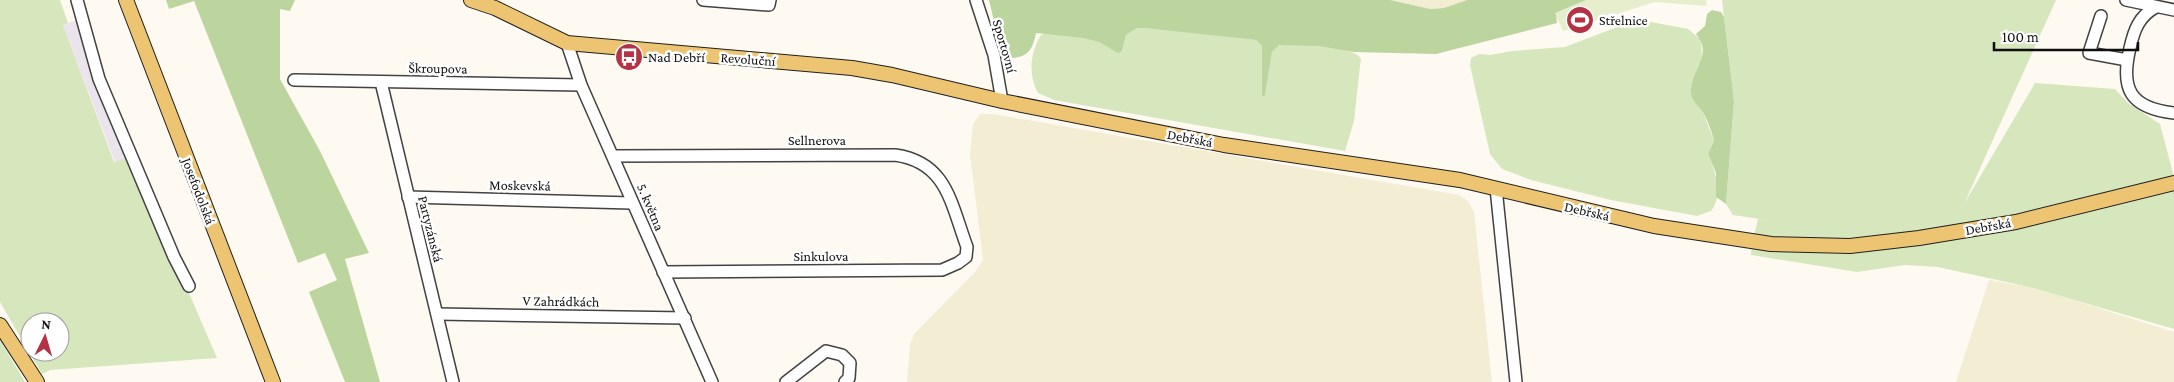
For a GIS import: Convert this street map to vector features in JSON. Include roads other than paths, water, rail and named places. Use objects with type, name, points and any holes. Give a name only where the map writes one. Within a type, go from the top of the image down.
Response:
[{"type":"main road","name":"Josefodolská","points":[[126,0],[273,382]]},
{"type":"main road","name":"Revoluční","points":[[471,0],[495,8],[566,43],[852,68],[892,75],[1002,102]]},
{"type":"main road","name":"Debřská","points":[[1002,102],[1224,145],[1460,180],[1581,211],[1654,226],[1771,244],[1850,246],[1919,238],[2016,222],[2174,183]]},
{"type":"main road","points":[[0,325],[36,382]]},
{"type":"street","points":[[77,0],[100,79],[174,257],[189,286]]},
{"type":"street","points":[[703,0],[770,2]]},
{"type":"street","name":"Sportovní","points":[[976,0],[994,55],[1002,102]]},
{"type":"street","points":[[2126,0],[2156,7],[2171,6]]},
{"type":"street","points":[[2156,7],[2136,25],[2127,60],[2126,81],[2136,100],[2150,108],[2174,112]]},
{"type":"street","points":[[2101,16],[2089,53],[2127,60]]},
{"type":"street","name":"5. května","points":[[566,43],[581,85],[712,382]]},
{"type":"street","name":"Škroupova","points":[[294,80],[581,85]]},
{"type":"street","name":"Partyzánská","points":[[381,82],[453,382]]},
{"type":"street","name":"Sellnerova","points":[[613,156],[896,155],[910,157],[922,162],[942,180],[967,246]]},
{"type":"street","points":[[1496,188],[1516,382]]},
{"type":"street","name":"Moskevská","points":[[408,198],[632,203]]},
{"type":"street","name":"Sinkulova","points":[[663,272],[942,270],[958,263],[966,256],[967,246]]},
{"type":"street","name":"V Zahrádkách","points":[[438,314],[684,318]]},
{"type":"street","points":[[786,382],[826,351],[842,355],[850,363],[850,378],[845,382]]},
{"type":"place","name":"Střelnice","points":[[1580,20]]},
{"type":"place","name":"Nad Debří","points":[[629,57]]}]
